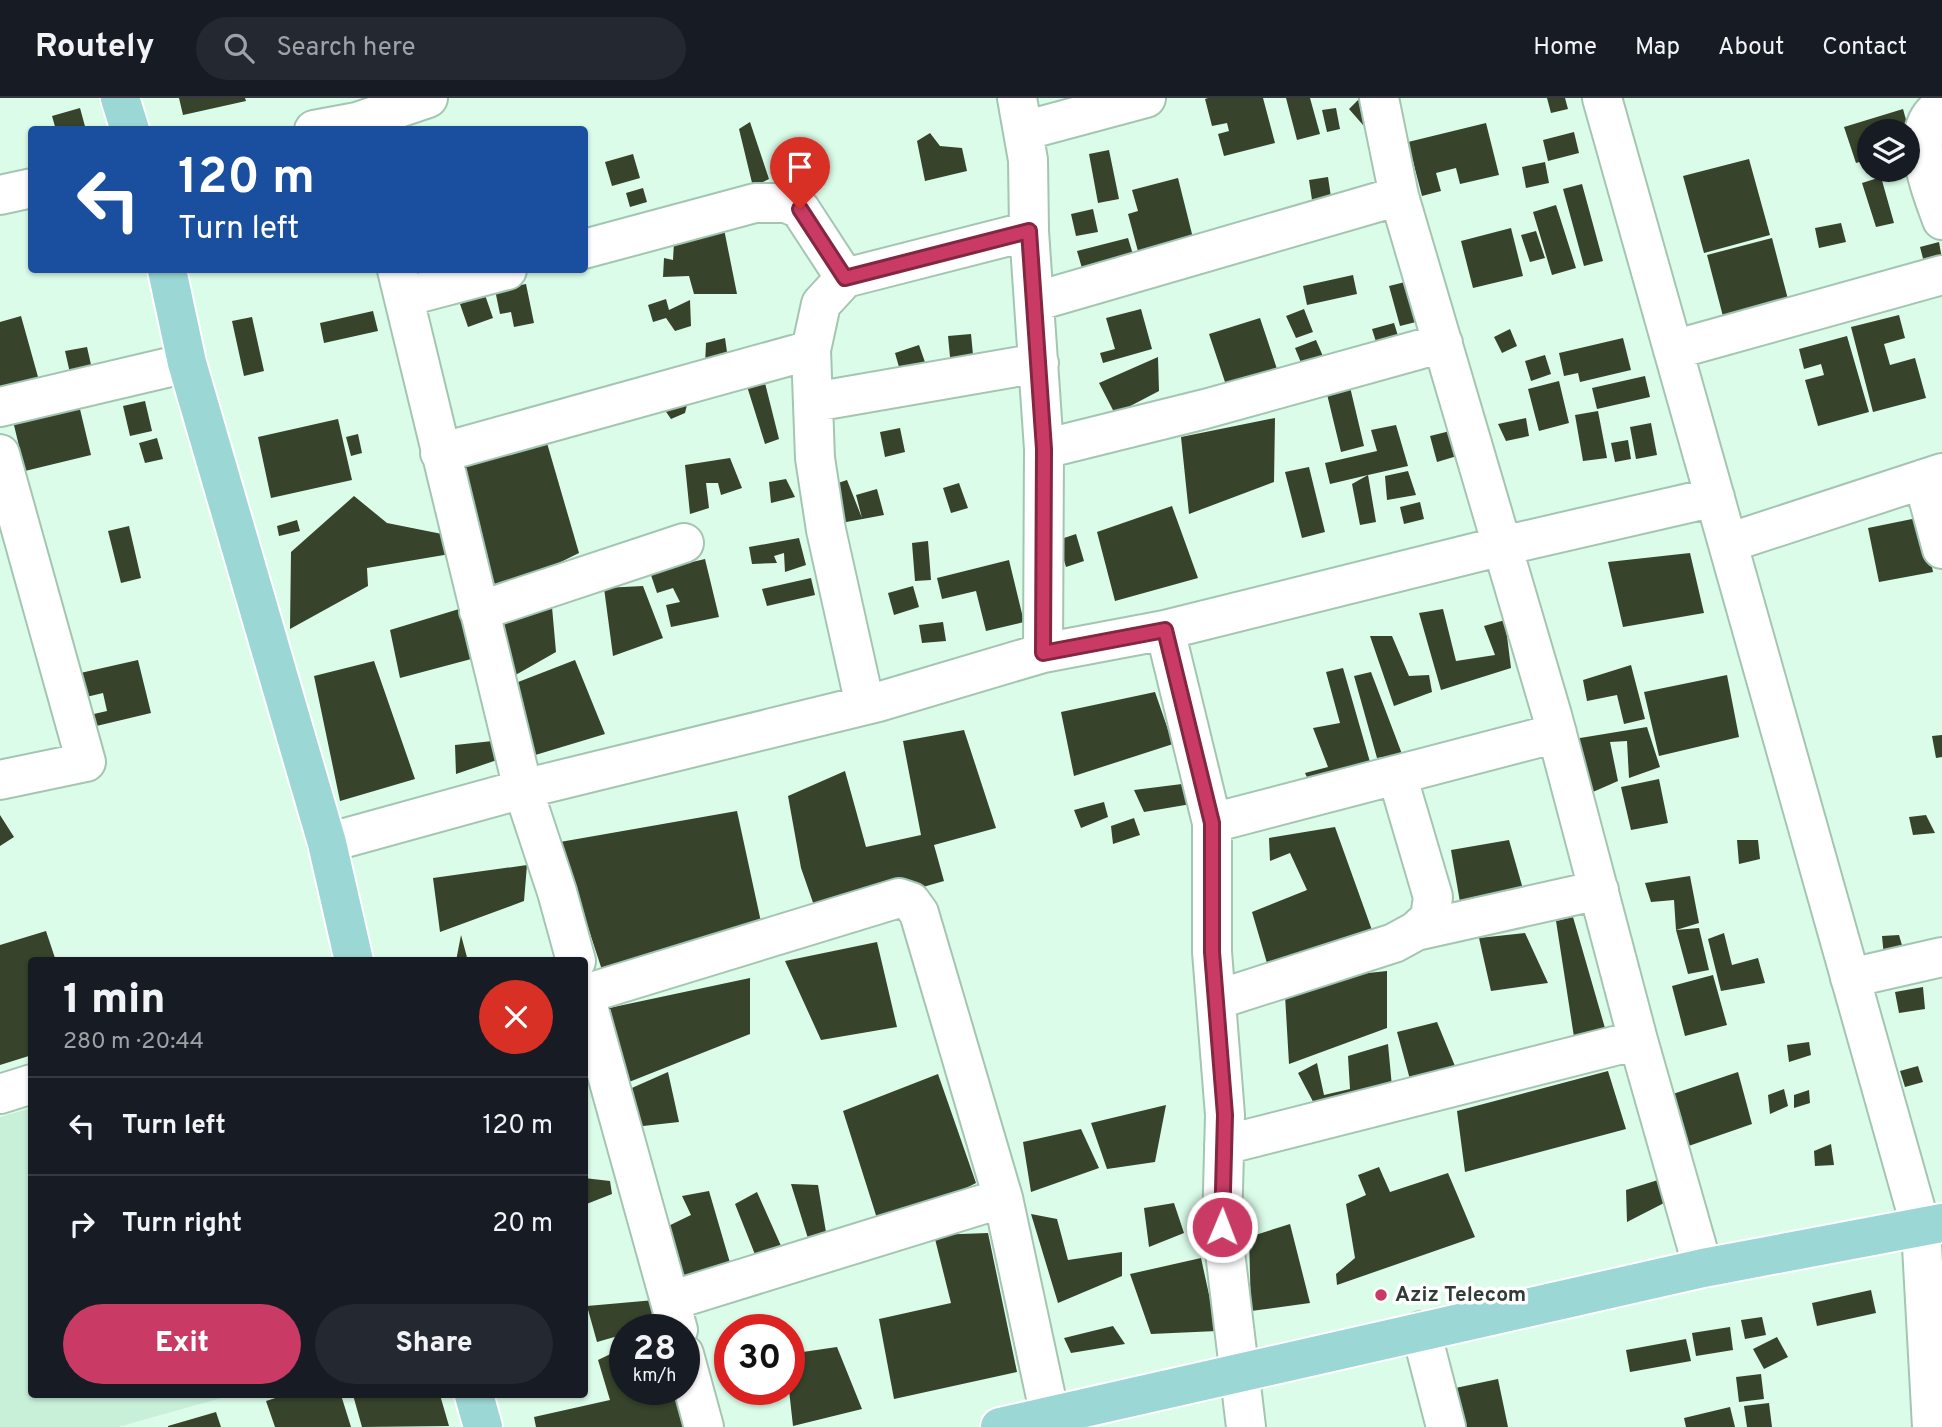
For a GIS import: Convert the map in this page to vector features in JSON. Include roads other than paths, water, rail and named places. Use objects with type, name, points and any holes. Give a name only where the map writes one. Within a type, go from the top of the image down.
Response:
[{"type":"main road","points":[[120,98],[129,126]]},
{"type":"main road","points":[[168,273],[187,363],[327,843],[353,957]]},
{"type":"main road","points":[[1000,1427],[1703,1268],[1931,1226]]},
{"type":"main road","points":[[475,1398],[483,1427]]},
{"type":"street","points":[[326,126],[428,98]]},
{"type":"street","points":[[1043,653],[1044,449],[1029,231],[1028,160],[1020,114],[1146,98]]},
{"type":"street","points":[[1379,98],[1399,196],[1557,733],[1638,1040],[1703,1268]]},
{"type":"street","points":[[1602,98],[1850,978],[1931,1226],[1932,1427]]},
{"type":"street","points":[[1942,106],[1923,130],[1923,158],[1942,220]]},
{"type":"street","points":[[0,195],[28,189]]},
{"type":"street","points":[[1034,302],[1399,196]]},
{"type":"street","points":[[588,248],[755,203],[786,203],[800,209],[845,278]]},
{"type":"street","points":[[865,705],[826,530],[815,458],[811,350],[821,304],[845,278],[1029,231]]},
{"type":"street","points":[[483,273],[401,283],[523,789],[575,957]]},
{"type":"street","points":[[1673,350],[1942,275]]},
{"type":"street","points":[[1044,449],[1205,409],[1443,343]]},
{"type":"street","points":[[440,453],[811,350]]},
{"type":"street","points":[[0,407],[187,363]]},
{"type":"street","points":[[814,402],[1039,363]]},
{"type":"street","points":[[0,454],[86,762],[0,780]]},
{"type":"street","points":[[1728,543],[1932,476],[1942,549]]},
{"type":"street","points":[[327,843],[523,789],[865,705],[1043,653],[1165,630],[1502,546],[1715,497]]},
{"type":"street","points":[[479,611],[684,543]]},
{"type":"street","points":[[1165,630],[1212,823],[1212,952],[1225,1115],[1222,1227],[1246,1427]]},
{"type":"street","points":[[1212,823],[1557,733]]},
{"type":"street","points":[[1216,1000],[1394,943],[1416,931],[1430,918],[1433,897],[1397,775]]},
{"type":"street","points":[[1416,931],[1598,890]]},
{"type":"street","points":[[588,992],[899,898],[911,902],[919,913],[1003,1198],[1050,1416]]},
{"type":"street","points":[[1850,978],[1942,957]]},
{"type":"street","points":[[588,1004],[674,1314]]},
{"type":"street","points":[[1224,1145],[1638,1040]]},
{"type":"street","points":[[0,1094],[28,1085]]},
{"type":"street","points":[[677,1314],[1003,1198]]},
{"type":"street","points":[[1421,1331],[1446,1427]]},
{"type":"street","points":[[698,1405],[704,1427]]},
{"type":"place","name":"Aziz Telecom","points":[[1381,1295]]}]
